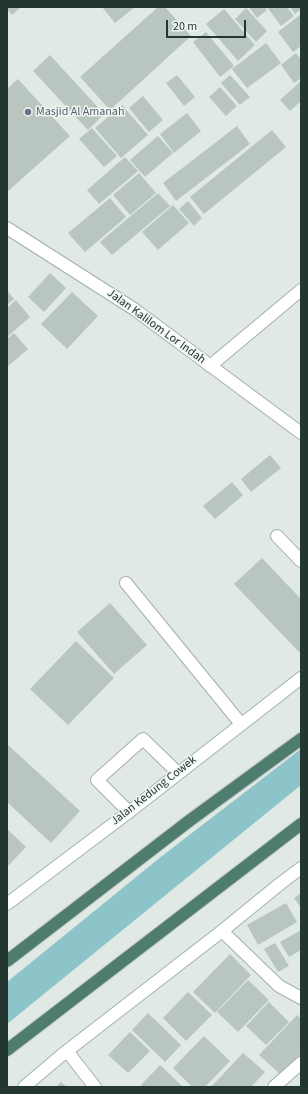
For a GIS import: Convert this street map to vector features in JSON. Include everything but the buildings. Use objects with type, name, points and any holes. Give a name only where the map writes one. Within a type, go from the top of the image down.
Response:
[{"type":"highway","points":[[7,961],[189,821],[301,739]]},
{"type":"highway","points":[[7,1050],[301,824]]},
{"type":"main road","name":"Jalan Kalilom Lor Indah","points":[[7,228],[134,308],[301,433]]},
{"type":"main road","points":[[210,366],[301,290]]},
{"type":"main road","points":[[277,536],[301,561]]},
{"type":"main road","points":[[126,583],[241,724]]},
{"type":"main road","name":"Jalan Kedung Cowek","points":[[7,904],[129,812],[301,678]]},
{"type":"main road","points":[[129,812],[97,780],[143,739],[178,773]]},
{"type":"main road","points":[[24,1087],[67,1051],[301,868]]},
{"type":"main road","points":[[222,931],[279,986],[301,998]]},
{"type":"main road","points":[[67,1051],[95,1087]]},
{"type":"main road","points":[[274,1087],[301,1063]]},
{"type":"water","points":[[301,749],[301,785],[7,1024],[7,982],[162,856]]},
{"type":"place","name":"Masjid Al Amanah","points":[[28,112]]}]
